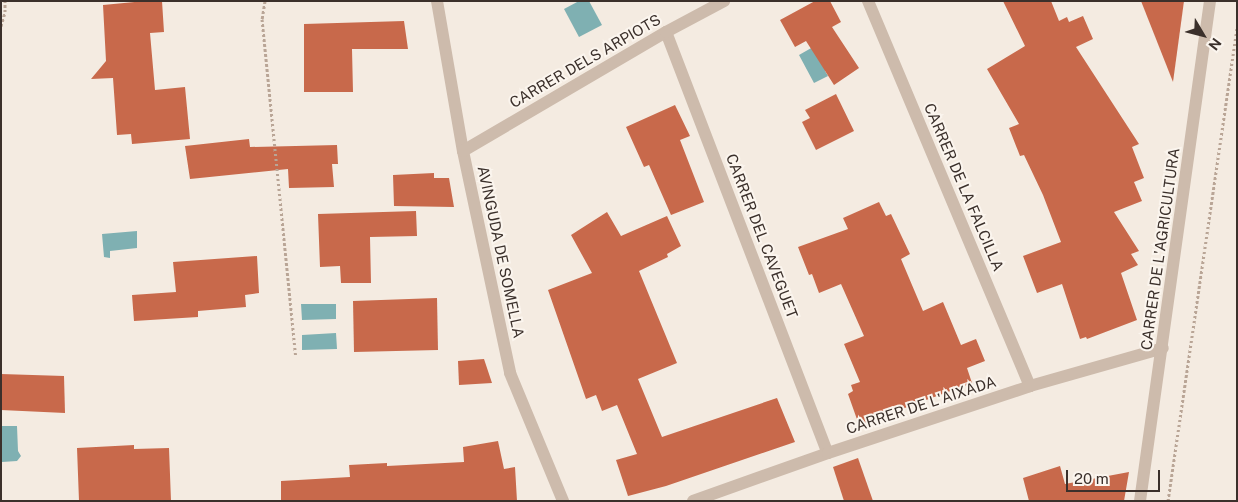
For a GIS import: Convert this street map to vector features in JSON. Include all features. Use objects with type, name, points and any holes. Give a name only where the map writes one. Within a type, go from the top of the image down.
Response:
[{"type":"street","name":"AVINGUDA DE SOMELLA","points":[[437,1],[463,151],[510,372],[563,501]]},
{"type":"street","name":"CARRER DELS ARPIOTS","points":[[463,151],[666,32],[724,1]]},
{"type":"street","name":"CARRER DE LA FALCILLA","points":[[868,1],[1030,386]]},
{"type":"street","name":"CARRER DE L'AGRICULTURA","points":[[1140,501],[1210,1]]},
{"type":"street","name":"CARRER DEL CAVEGUET","points":[[666,32],[828,452]]},
{"type":"street","name":"CARRER DE L'AIXADA","points":[[693,501],[828,452],[1030,386],[1162,348]]},
{"type":"path","points":[[1,26],[6,12],[5,1]]},
{"type":"path","points":[[265,1],[262,20],[296,357]]},
{"type":"path","points":[[1168,501],[1237,28]]},
{"type":"water","points":[[579,1],[589,1],[602,25],[579,37],[564,9]]},
{"type":"water","points":[[820,43],[831,67],[825,71],[828,76],[814,83],[799,55]]},
{"type":"water","points":[[137,231],[137,248],[110,251],[110,258],[104,257],[102,234]]},
{"type":"water","points":[[301,304],[336,304],[336,319],[302,320]]},
{"type":"water","points":[[336,333],[337,349],[302,350],[302,335]]},
{"type":"water","points":[[1,426],[17,426],[18,451],[21,456],[17,461],[2,462]]},
{"type":"building","points":[[162,1],[164,32],[150,33],[155,90],[185,87],[190,139],[132,144],[131,134],[117,135],[113,78],[91,79],[106,61],[103,5]]},
{"type":"building","points":[[815,1],[830,1],[841,22],[832,27],[859,68],[834,85],[806,41],[795,47],[780,20]]},
{"type":"building","points":[[1003,1],[1051,1],[1059,21],[1067,17],[1069,22],[1083,16],[1093,39],[1076,47],[1139,144],[1132,147],[1144,178],[1134,182],[1142,201],[1114,212],[1139,251],[1131,254],[1138,265],[1121,273],[1137,320],[1087,339],[1086,337],[1080,339],[1062,284],[1037,293],[1023,256],[1061,242],[1043,195],[1024,155],[1020,156],[1009,128],[1019,124],[987,69],[1025,46]]},
{"type":"building","points":[[1141,1],[1184,1],[1173,82]]},
{"type":"building","points":[[404,21],[408,49],[352,49],[353,92],[304,92],[304,24]]},
{"type":"building","points":[[836,94],[854,131],[816,150],[802,122],[810,118],[805,110]]},
{"type":"building","points":[[675,105],[690,136],[680,140],[704,202],[671,215],[649,165],[644,167],[626,127]]},
{"type":"building","points":[[249,139],[250,147],[337,145],[338,164],[332,164],[334,187],[289,188],[288,169],[190,179],[185,146]]},
{"type":"building","points":[[434,173],[434,178],[449,178],[454,207],[394,206],[393,175]]},
{"type":"building","points":[[879,202],[886,216],[891,214],[910,254],[901,259],[923,311],[943,302],[961,345],[976,339],[985,361],[967,368],[972,383],[859,425],[848,394],[853,391],[851,385],[860,382],[844,344],[864,336],[841,284],[819,293],[812,274],[809,275],[798,247],[848,229],[843,218]]},
{"type":"building","points":[[416,211],[417,236],[370,237],[371,283],[341,283],[340,266],[320,267],[318,214]]},
{"type":"building","points":[[607,212],[621,236],[667,216],[681,246],[667,254],[668,257],[639,271],[677,363],[638,379],[662,437],[777,398],[795,442],[666,486],[628,496],[616,460],[637,454],[617,405],[602,411],[596,395],[586,399],[548,290],[592,273],[571,235]]},
{"type":"building","points":[[257,256],[259,293],[245,295],[246,307],[198,311],[198,317],[134,321],[132,295],[176,292],[173,262]]},
{"type":"building","points":[[437,298],[438,350],[354,352],[353,301]]},
{"type":"building","points":[[484,359],[492,383],[459,385],[458,361]]},
{"type":"building","points":[[1,374],[64,376],[65,413],[1,410]]},
{"type":"building","points":[[498,441],[504,469],[515,467],[517,501],[281,501],[281,481],[350,477],[349,465],[387,463],[387,466],[464,462],[463,447]]},
{"type":"building","points":[[134,445],[134,449],[169,448],[171,501],[79,501],[77,448]]},
{"type":"building","points":[[858,458],[873,501],[844,501],[833,467]]},
{"type":"building","points":[[1060,466],[1065,484],[1129,472],[1124,501],[1029,501],[1023,478]]}]
